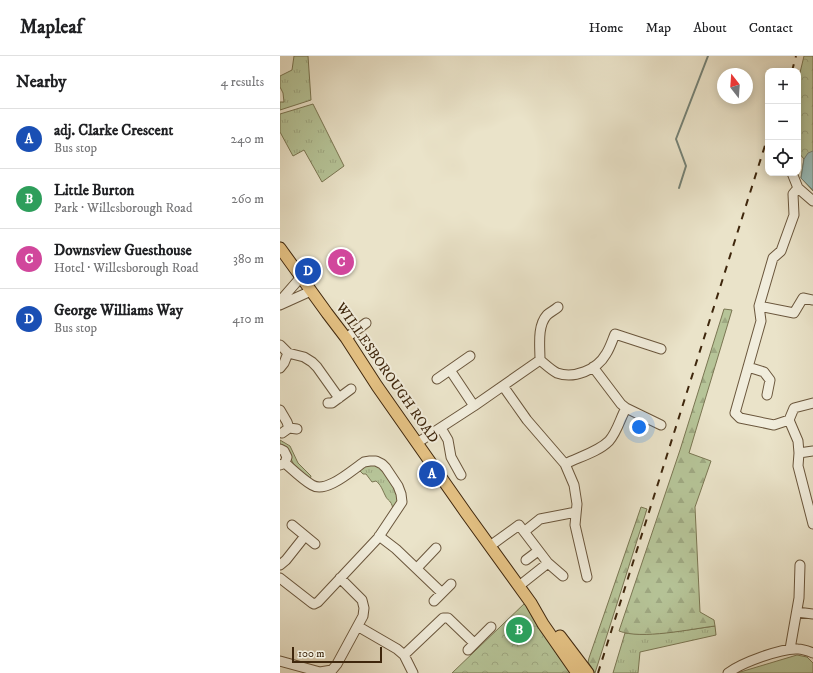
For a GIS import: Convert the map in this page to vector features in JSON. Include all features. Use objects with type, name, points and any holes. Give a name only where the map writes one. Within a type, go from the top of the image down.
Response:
[{"type":"main road","name":"WILLESBOROUGH ROAD","points":[[280,248],[346,338],[377,386],[531,603],[543,624],[577,673]]},
{"type":"main road","name":"WILLESBOROUGH ROAD","points":[[531,603],[549,621],[588,673]]},
{"type":"street","points":[[793,176],[798,188],[813,201]]},
{"type":"street","points":[[789,420],[774,425],[740,418],[735,413],[761,321],[759,306],[773,258],[781,251],[794,215],[793,194],[798,188]]},
{"type":"street","points":[[280,301],[301,277]]},
{"type":"street","points":[[280,305],[311,291]]},
{"type":"street","points":[[759,306],[794,313],[802,298],[813,300]]},
{"type":"street","points":[[540,360],[541,326],[547,316],[558,308]]},
{"type":"street","points":[[346,338],[366,323]]},
{"type":"street","points":[[540,360],[556,372],[566,375],[581,373],[593,367],[606,356],[615,334],[661,349]]},
{"type":"street","points":[[280,345],[288,353],[304,357],[312,362],[339,398]]},
{"type":"street","points":[[280,368],[288,353]]},
{"type":"street","points":[[437,379],[470,356]]},
{"type":"street","points":[[417,443],[474,406],[540,360]]},
{"type":"street","points":[[593,367],[621,404],[626,408],[661,425]]},
{"type":"street","points":[[748,367],[764,372],[770,380],[767,395]]},
{"type":"street","points":[[450,370],[474,406]]},
{"type":"street","points":[[503,386],[523,414],[565,464],[574,485],[576,494],[575,525],[587,577]]},
{"type":"street","points":[[328,403],[339,398],[351,389]]},
{"type":"street","points":[[813,403],[794,408],[789,420],[798,441],[800,453],[798,466],[810,496],[813,524]]},
{"type":"street","points":[[565,464],[599,448],[609,440],[619,425],[626,408]]},
{"type":"street","points":[[280,410],[287,422],[289,430]]},
{"type":"street","points":[[441,428],[448,440],[451,457],[461,475]]},
{"type":"street","points":[[280,449],[286,454],[287,457],[282,464],[312,485],[320,487],[330,485],[367,461],[376,461],[382,464],[398,486],[402,502],[380,536],[319,602],[314,604],[280,578]]},
{"type":"street","points":[[800,453],[813,451]]},
{"type":"street","points":[[525,531],[540,519],[576,512]]},
{"type":"street","points":[[292,525],[315,544]]},
{"type":"street","points":[[490,546],[519,525],[548,563],[563,576]]},
{"type":"street","points":[[280,566],[305,536]]},
{"type":"street","points":[[380,536],[417,568],[442,593]]},
{"type":"street","points":[[417,568],[436,548]]},
{"type":"street","points":[[526,560],[538,551]]},
{"type":"street","points":[[519,586],[548,563]]},
{"type":"street","points":[[790,649],[797,612],[800,565]]},
{"type":"street","points":[[280,661],[307,671],[333,672],[363,616],[363,602],[340,578]]},
{"type":"street","points":[[434,601],[451,584]]},
{"type":"street","points":[[797,612],[813,614]]},
{"type":"street","points":[[404,656],[443,618],[448,618],[471,646],[491,627]]},
{"type":"street","points":[[359,626],[404,656],[412,673]]},
{"type":"street","points":[[728,673],[733,669],[756,659],[790,649],[799,648],[813,653]]},
{"type":"green space","points":[[294,56],[308,56],[311,100],[280,110],[280,102],[284,102],[283,93],[280,87],[280,76],[292,70]]},
{"type":"green space","points":[[804,56],[813,56],[813,191],[801,178],[804,159],[801,156],[801,68]]},
{"type":"green space","points":[[313,104],[344,166],[322,182],[304,150],[293,156],[280,132],[280,114]]},
{"type":"green space","points":[[724,309],[732,310],[689,453],[711,461],[695,507],[700,612],[714,620],[715,626],[653,634],[628,633],[619,631],[680,450]]},
{"type":"green space","points":[[280,440],[290,446],[298,463],[311,476],[310,480],[294,465],[290,457],[280,446]]},
{"type":"green space","points":[[364,465],[378,465],[392,482],[399,499],[393,509],[379,484],[376,481],[372,482],[366,474],[363,474],[358,469]]},
{"type":"green space","points":[[641,507],[647,509],[595,673],[588,662],[589,658]]},
{"type":"green space","points":[[526,602],[558,656],[571,673],[452,673]]},
{"type":"green space","points":[[715,626],[716,635],[640,652],[638,673],[613,673],[625,633],[659,633]]},
{"type":"green space","points":[[797,655],[807,657],[813,663],[813,673],[737,673]]},
{"type":"water","points":[[813,151],[813,190],[801,178],[804,159],[808,153]]},
{"type":"waterway","points":[[679,188],[686,166],[676,139],[708,56]]},
{"type":"railway","points":[[793,68],[796,56]]},
{"type":"railway","points":[[598,673],[767,140]]},
{"type":"place","name":"Downsview Guesthouse","points":[[341,262]]},
{"type":"place","name":"George Williams Way","points":[[308,271]]},
{"type":"place","name":"adj. Clarke Crescent","points":[[432,474]]},
{"type":"place","name":"Little Burton","points":[[519,630]]}]
